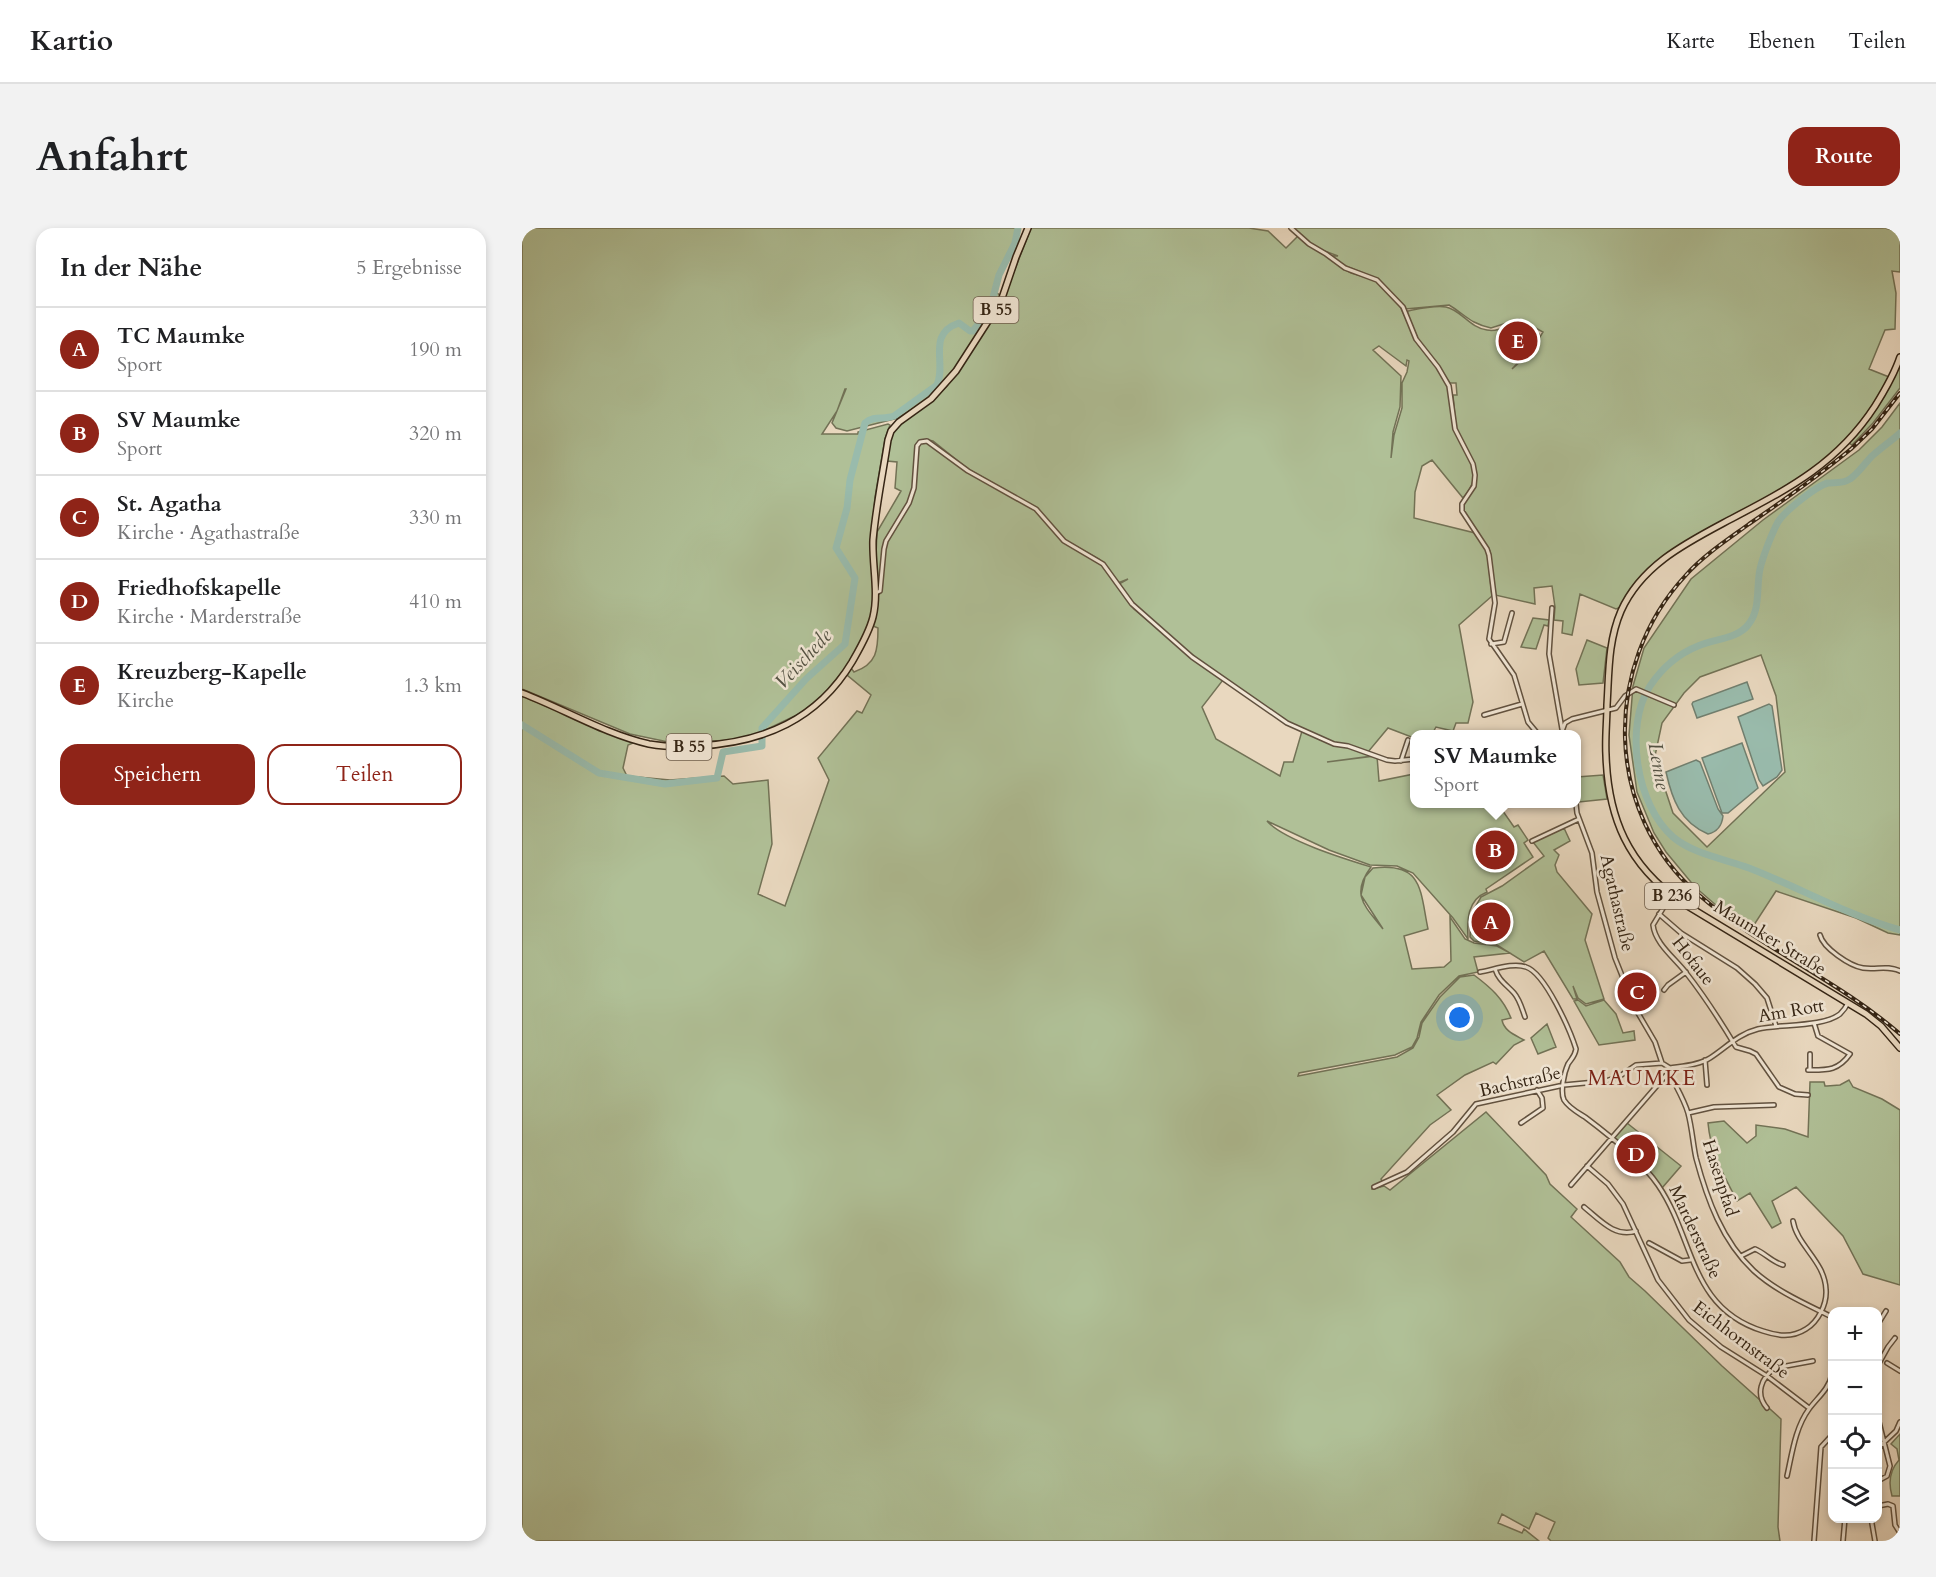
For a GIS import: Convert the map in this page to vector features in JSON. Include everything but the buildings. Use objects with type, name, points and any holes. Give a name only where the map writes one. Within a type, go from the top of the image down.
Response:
[{"type":"main road","name":"B 55","points":[[522,693],[617,733],[652,744],[679,747],[709,746],[755,738],[785,726],[810,710],[841,679],[856,655],[874,616],[873,539],[888,440],[895,426],[932,399],[947,383],[997,308],[1028,228]]},
{"type":"main road","name":"Maumker Straße","points":[[1900,357],[1887,387],[1865,421],[1846,445],[1830,459],[1804,479],[1690,541],[1657,564],[1635,587],[1615,627],[1610,649],[1606,772],[1610,801],[1616,821],[1638,862],[1656,883],[1671,895],[1866,1014],[1881,1026],[1900,1048]]},
{"type":"street","points":[[1291,228],[1302,239],[1348,270],[1372,277],[1380,282],[1401,304],[1416,339],[1446,380],[1452,397],[1456,432],[1475,469],[1474,486],[1462,504],[1462,514],[1489,552],[1495,600],[1488,635],[1491,644],[1511,670],[1530,725],[1534,730]]},
{"type":"street","points":[[875,594],[880,591],[886,541],[909,503],[914,488],[917,446],[920,442],[927,441],[968,471],[1031,505],[1041,513],[1064,541],[1099,559],[1132,604],[1197,662],[1287,723],[1334,744],[1387,760],[1410,760]]},
{"type":"street","points":[[1552,608],[1549,654],[1562,729]]},
{"type":"street","points":[[1491,644],[1504,642],[1512,613]]},
{"type":"street","points":[[1562,729],[1565,723],[1572,719],[1619,706],[1636,688],[1674,705]]},
{"type":"street","points":[[1484,715],[1522,704]]},
{"type":"street","points":[[1401,761],[1408,740]]},
{"type":"street","name":"Agathastraße","points":[[1577,808],[1592,853],[1597,892],[1615,958],[1635,1008],[1655,1042],[1662,1063]]},
{"type":"street","points":[[1532,841],[1579,819]]},
{"type":"street","points":[[1671,895],[1659,914],[1681,933],[1737,968],[1755,984],[1767,998],[1776,1026]]},
{"type":"street","name":"Hofaue","points":[[1659,914],[1653,925],[1656,934],[1686,972],[1732,1041]]},
{"type":"street","points":[[1820,935],[1825,946],[1859,967],[1885,966],[1900,971]]},
{"type":"street","points":[[1480,972],[1517,966],[1527,967],[1548,989],[1572,1036],[1576,1049],[1575,1056],[1568,1065],[1564,1085]]},
{"type":"street","points":[[1495,969],[1498,979],[1513,992],[1525,1017]]},
{"type":"street","points":[[1664,990],[1686,972]]},
{"type":"street","name":"Am Rott","points":[[1669,1070],[1706,1060],[1749,1032],[1776,1026],[1814,1023],[1839,1015],[1848,1003]]},
{"type":"street","points":[[1810,1054],[1809,1070],[1833,1069],[1844,1063],[1850,1054],[1818,1036],[1814,1023]]},
{"type":"street","points":[[1732,1041],[1738,1049],[1750,1050],[1756,1054],[1779,1087],[1795,1094],[1808,1095]]},
{"type":"street","points":[[1706,1060],[1707,1085]]},
{"type":"street","points":[[1571,1185],[1669,1070],[1662,1063]]},
{"type":"street","name":"Bachstraße","points":[[1374,1187],[1407,1172],[1453,1132],[1476,1104],[1564,1085],[1611,1080],[1639,1064],[1662,1063]]},
{"type":"street","name":"Hasenpfad","points":[[1669,1070],[1688,1113],[1707,1195],[1723,1231],[1753,1270],[1769,1282],[1828,1314]]},
{"type":"street","name":"Marderstraße","points":[[1564,1085],[1562,1094],[1569,1106],[1645,1169],[1658,1186],[1675,1219],[1699,1279],[1710,1295],[1731,1316],[1754,1328],[1777,1335],[1793,1335],[1812,1325],[1821,1311]]},
{"type":"street","points":[[1521,1123],[1543,1108],[1542,1098],[1536,1090]]},
{"type":"street","points":[[1688,1113],[1714,1107],[1774,1105]]},
{"type":"street","name":"Eichhornstraße","points":[[1587,1166],[1616,1192],[1628,1212],[1658,1280],[1679,1310],[1721,1347],[1767,1376],[1809,1408]]},
{"type":"street","points":[[1584,1207],[1612,1230],[1623,1233],[1636,1231]]},
{"type":"street","points":[[1793,1221],[1795,1230],[1823,1275],[1826,1294],[1821,1311]]},
{"type":"street","points":[[1649,1243],[1682,1261],[1691,1260]]},
{"type":"street","points":[[1742,1256],[1755,1249],[1783,1265]]},
{"type":"street","points":[[1882,1318],[1886,1311]]},
{"type":"street","points":[[1880,1361],[1895,1338]]},
{"type":"street","points":[[1767,1408],[1762,1402],[1761,1386],[1775,1368],[1813,1362]]},
{"type":"street","points":[[1887,1363],[1900,1371]]},
{"type":"street","points":[[1787,1476],[1800,1425],[1809,1408],[1824,1392],[1828,1384]]},
{"type":"street","points":[[1884,1442],[1896,1431],[1900,1422]]},
{"type":"street","points":[[1882,1434],[1890,1471],[1882,1479]]},
{"type":"street","points":[[1814,1541],[1821,1447],[1828,1440]]},
{"type":"street","points":[[1882,1505],[1893,1506],[1895,1525],[1900,1533]]},
{"type":"street","points":[[1843,1541],[1845,1523]]},
{"type":"street","points":[[1872,1523],[1875,1541]]},
{"type":"shaded area","points":[[522,228],[1019,228],[1018,236],[993,290],[1001,296],[943,385],[927,400],[898,418],[847,431],[836,428],[832,423],[837,411],[822,434],[858,434],[858,432],[890,425],[885,439],[875,497],[871,542],[873,596],[871,618],[848,665],[823,695],[799,714],[755,735],[732,740],[673,743],[630,734],[522,689]]},
{"type":"shaded area","points":[[1031,228],[1249,228],[1268,231],[1286,248],[1299,235],[1293,228],[1885,228],[1900,232],[1900,272],[1892,271],[1896,293],[1895,329],[1885,330],[1869,369],[1889,377],[1868,412],[1851,434],[1833,455],[1812,472],[1689,539],[1669,553],[1634,586],[1621,607],[1616,609],[1580,594],[1572,635],[1562,633],[1563,621],[1554,620],[1552,586],[1534,588],[1535,604],[1495,595],[1490,551],[1463,513],[1463,504],[1471,492],[1476,477],[1473,460],[1471,460],[1473,480],[1463,498],[1432,460],[1422,466],[1415,492],[1414,518],[1475,533],[1487,551],[1492,596],[1459,625],[1473,702],[1468,723],[1456,723],[1453,730],[1436,727],[1434,730],[1410,730],[1410,736],[1388,728],[1368,752],[1349,747],[1372,756],[1327,762],[1377,756],[1379,781],[1410,775],[1410,808],[1501,808],[1514,827],[1518,825],[1528,840],[1524,843],[1533,857],[1486,889],[1487,892],[1475,900],[1468,918],[1468,939],[1453,918],[1413,873],[1397,866],[1370,865],[1329,850],[1267,821],[1300,842],[1371,867],[1365,877],[1373,868],[1389,867],[1410,874],[1420,891],[1428,929],[1404,936],[1412,969],[1444,967],[1451,961],[1450,917],[1465,939],[1474,943],[1497,946],[1510,953],[1474,957],[1478,972],[1459,976],[1439,995],[1421,1022],[1412,1047],[1395,1055],[1299,1073],[1298,1076],[1397,1057],[1413,1048],[1419,1037],[1422,1023],[1440,997],[1460,977],[1474,975],[1491,989],[1504,1005],[1511,1018],[1502,1020],[1503,1024],[1510,1032],[1524,1040],[1514,1045],[1496,1064],[1493,1062],[1465,1075],[1437,1095],[1451,1110],[1430,1125],[1381,1179],[1383,1182],[1372,1189],[1384,1186],[1390,1190],[1486,1112],[1546,1175],[1550,1184],[1577,1209],[1571,1217],[1620,1262],[1629,1277],[1781,1419],[1778,1527],[1780,1541],[1551,1541],[1548,1538],[1555,1522],[1536,1513],[1529,1529],[1502,1514],[1498,1523],[1522,1533],[1524,1529],[1539,1541],[522,1541],[522,696],[633,743],[628,745],[623,768],[627,776],[670,780],[724,776],[733,784],[768,780],[772,844],[758,894],[785,906],[829,780],[818,758],[857,711],[862,713],[871,695],[847,675],[851,668],[854,672],[862,669],[875,655],[878,628],[873,626],[877,532],[901,491],[895,488],[897,462],[887,461],[891,436],[896,428],[933,400],[947,386],[999,310]],"holes":[[[1319,249],[1338,256],[1332,256],[1341,264],[1378,279],[1405,309],[1449,305],[1484,326],[1491,328],[1519,319],[1543,332],[1530,353],[1512,369],[1528,352],[1539,334],[1530,326],[1516,322],[1501,329],[1487,330],[1481,329],[1446,307],[1408,311],[1407,314],[1420,343],[1450,383],[1456,383],[1457,395],[1453,395],[1456,429],[1448,386],[1436,366],[1417,343],[1400,306],[1375,280],[1351,273]],[[1379,346],[1406,366],[1407,360],[1409,361],[1407,372],[1402,383],[1402,408],[1394,435],[1391,458],[1393,432],[1400,407],[1401,376],[1373,350]],[[928,440],[933,441],[968,469],[1032,505],[1041,513],[1065,540],[1099,559],[1118,583],[1128,579],[1119,584],[1135,608],[1198,661],[1286,722],[1347,747],[1335,746],[1302,731],[1293,762],[1284,762],[1280,776],[1216,739],[1202,707],[1223,680],[1197,662],[1134,609],[1099,560],[1064,542],[1041,514],[1031,506],[967,472],[929,444]],[[1361,896],[1383,929],[1366,907]]]},
{"type":"shaded area","points":[[1900,365],[1900,388],[1873,423],[1852,445],[1849,443],[1877,406]]},
{"type":"shaded area","points":[[1900,403],[1900,935],[1888,933],[1856,918],[1776,891],[1752,928],[1717,906],[1695,887],[1666,852],[1654,833],[1637,792],[1629,735],[1633,686],[1644,648],[1691,579],[1763,520],[1859,450],[1882,427]],"holes":[[[1761,655],[1776,696],[1785,772],[1707,847],[1673,813],[1659,771],[1653,765],[1662,723],[1684,693],[1700,677]]]},
{"type":"shaded area","points":[[1533,618],[1549,620],[1548,626],[1544,625],[1536,649],[1521,647]]},
{"type":"shaded area","points":[[1587,640],[1607,648],[1603,683],[1579,685],[1576,669]]},
{"type":"shaded area","points":[[1747,682],[1753,699],[1697,718],[1693,702]]},
{"type":"shaded area","points":[[1769,704],[1772,706],[1782,770],[1777,777],[1763,786],[1738,717]]},
{"type":"shaded area","points":[[1742,743],[1758,788],[1728,813],[1722,813],[1702,758]]},
{"type":"shaded area","points":[[1696,760],[1700,762],[1718,809],[1723,816],[1718,828],[1708,834],[1690,823],[1679,809],[1666,772]]},
{"type":"shaded area","points":[[1603,775],[1607,799],[1581,802],[1581,777]]},
{"type":"shaded area","points":[[1564,828],[1570,841],[1554,850],[1559,855],[1555,865],[1557,872],[1592,914],[1585,940],[1604,999],[1586,1004],[1578,998],[1573,986],[1577,999],[1573,999],[1544,951],[1524,962],[1497,945],[1474,941],[1470,937],[1471,914],[1481,897],[1502,886],[1544,856],[1533,842]]},
{"type":"shaded area","points":[[1578,1000],[1586,1006],[1604,1000],[1616,1014],[1623,1033],[1634,1031],[1635,1040],[1599,1045],[1574,1001]]},
{"type":"shaded area","points":[[1547,1024],[1556,1047],[1538,1054],[1531,1038]]},
{"type":"shaded area","points":[[1849,1080],[1853,1087],[1882,1099],[1900,1110],[1900,1285],[1863,1274],[1843,1236],[1796,1187],[1772,1201],[1781,1223],[1772,1228],[1750,1193],[1737,1201],[1718,1164],[1712,1145],[1708,1123],[1724,1121],[1747,1143],[1756,1136],[1756,1125],[1785,1129],[1808,1137],[1810,1082],[1824,1082],[1827,1086],[1840,1085]]},
{"type":"shaded area","points":[[1627,1123],[1681,1166],[1662,1188],[1650,1172],[1613,1139]]},
{"type":"shaded area","points":[[1900,1434],[1900,1496],[1892,1496],[1891,1476],[1899,1460],[1897,1449],[1891,1444]]},
{"type":"waterway","name":"Veischede","points":[[522,725],[599,773],[665,784],[717,778],[723,752],[762,746],[762,728],[806,679],[845,644],[855,578],[836,548],[865,423],[872,419],[894,416],[937,385],[940,368],[939,350],[943,334],[959,323],[973,331],[990,309],[999,275],[1015,243],[1018,228]]},
{"type":"waterway","name":"Lenne","points":[[1900,433],[1872,456],[1850,479],[1845,482],[1823,485],[1782,517],[1773,532],[1761,564],[1755,612],[1752,619],[1738,633],[1684,653],[1660,673],[1650,686],[1642,703],[1637,722],[1636,743],[1638,764],[1650,806],[1660,823],[1681,843],[1700,852],[1749,868],[1862,917],[1900,930]]},
{"type":"railway","points":[[1900,393],[1872,429],[1851,449],[1801,488],[1716,548],[1686,575],[1659,611],[1639,651],[1628,694],[1625,738],[1631,781],[1645,823],[1667,861],[1699,895],[1723,914],[1851,997],[1900,1034]]},
{"type":"place","name":"Kreuzberg-Kapelle","points":[[1518,341]]},
{"type":"place","name":"SV Maumke","points":[[1495,850]]},
{"type":"place","name":"TC Maumke","points":[[1491,922]]},
{"type":"place","name":"St. Agatha","points":[[1637,992]]},
{"type":"place","name":"Friedhofskapelle","points":[[1636,1154]]},
{"type":"district","name":"MAUMKE","points":[[1642,1078]]}]
